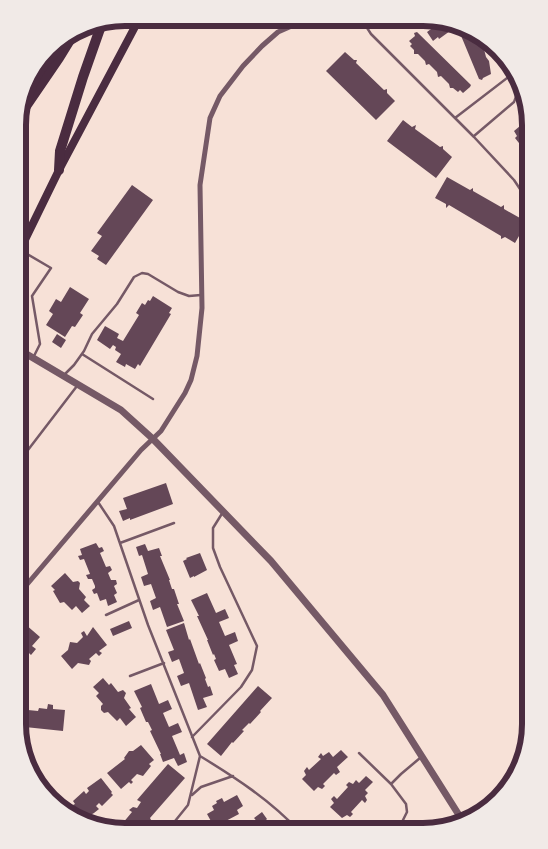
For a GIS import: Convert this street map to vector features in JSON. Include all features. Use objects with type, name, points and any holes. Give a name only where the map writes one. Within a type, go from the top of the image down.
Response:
[{"type":"highway","points":[[59,170],[60,151],[100,30]]},
{"type":"highway","points":[[30,101],[67,46]]},
{"type":"main road","points":[[26,238],[59,170],[135,26]]},
{"type":"street","points":[[26,586],[140,450],[161,431],[185,393],[191,380],[196,356],[202,308],[200,185],[210,118],[220,96],[242,66],[278,32],[292,26]]},
{"type":"street","points":[[26,354],[121,410],[153,439],[271,562],[383,695],[459,816]]},
{"type":"lane","points":[[366,26],[371,34],[474,136],[514,180],[522,192]]},
{"type":"lane","points":[[455,118],[509,77]]},
{"type":"lane","points":[[474,136],[514,102],[516,94]]},
{"type":"lane","points":[[26,256],[51,268],[32,296],[40,344],[33,358]]},
{"type":"lane","points":[[63,376],[82,354],[92,334],[117,304],[134,277],[148,274],[178,292],[189,296],[202,295]]},
{"type":"lane","points":[[82,354],[153,399]]},
{"type":"lane","points":[[26,452],[78,384]]},
{"type":"lane","points":[[98,501],[114,526],[139,600],[200,756],[188,805],[173,823]]},
{"type":"lane","points":[[192,736],[242,688],[252,670],[257,646],[213,548],[213,528],[224,512]]},
{"type":"lane","points":[[120,543],[174,523]]},
{"type":"lane","points":[[106,615],[139,600]]},
{"type":"lane","points":[[130,676],[164,663]]},
{"type":"lane","points":[[358,753],[391,784],[406,804],[408,812],[402,823]]},
{"type":"lane","points":[[200,756],[233,776],[274,807],[291,823]]},
{"type":"lane","points":[[391,784],[421,757]]},
{"type":"lane","points":[[190,796],[201,787],[233,776]]},
{"type":"building","points":[[434,27],[450,31],[433,41],[427,32]]},
{"type":"building","points":[[417,32],[471,85],[463,93],[460,90],[458,92],[450,88],[449,84],[441,76],[438,77],[437,72],[429,64],[426,65],[425,61],[418,54],[414,54],[414,50],[410,46],[412,44],[409,41],[415,36],[414,33]]},
{"type":"building","points":[[460,34],[484,48],[489,61],[491,74],[482,80],[479,79]]},
{"type":"building","points":[[345,52],[354,60],[357,60],[356,63],[384,90],[387,89],[387,93],[395,101],[376,120],[326,71]]},
{"type":"building","points":[[403,120],[412,127],[416,125],[415,129],[440,147],[443,146],[443,149],[452,157],[436,178],[387,141]]},
{"type":"building","points":[[522,124],[522,147],[515,138],[517,136],[514,131]]},
{"type":"building","points":[[447,177],[470,190],[473,188],[473,191],[501,207],[504,205],[504,209],[522,219],[522,231],[515,243],[505,237],[501,239],[501,236],[449,205],[446,208],[446,204],[435,198]]},
{"type":"building","points":[[132,185],[153,200],[106,265],[97,259],[99,256],[91,251],[102,236],[97,233]]},
{"type":"building","points":[[70,287],[89,299],[80,313],[83,315],[75,327],[72,326],[65,337],[46,325],[53,314],[49,311],[56,299],[61,302]]},
{"type":"building","points":[[153,296],[172,308],[169,313],[171,314],[140,366],[138,364],[135,369],[126,364],[125,367],[116,362],[121,354],[115,350],[116,347],[113,345],[110,349],[97,340],[105,326],[119,334],[117,338],[123,341],[139,315],[136,313],[142,303],[145,305]]},
{"type":"building","points":[[57,334],[66,340],[61,348],[52,342]]},
{"type":"building","points":[[166,483],[173,504],[123,521],[119,511],[127,509],[123,498]]},
{"type":"building","points":[[96,543],[104,551],[100,553],[106,567],[110,566],[112,570],[108,573],[111,580],[116,580],[117,584],[114,586],[117,593],[114,595],[117,602],[108,606],[106,599],[100,601],[97,593],[94,594],[92,590],[95,586],[92,579],[88,579],[86,575],[90,574],[84,559],[80,560],[78,556],[82,555],[80,549]]},
{"type":"building","points":[[145,544],[148,551],[159,548],[162,556],[160,556],[172,589],[174,589],[179,604],[177,604],[184,621],[167,627],[160,607],[153,610],[150,601],[156,598],[151,584],[144,586],[141,577],[148,574],[142,555],[139,556],[136,547]]},
{"type":"building","points":[[200,553],[207,570],[190,578],[183,561]]},
{"type":"building","points":[[65,573],[73,582],[78,581],[80,583],[79,589],[86,597],[84,600],[90,606],[82,613],[76,606],[72,610],[64,602],[60,603],[53,591],[55,590],[51,586]]},
{"type":"building","points":[[207,593],[216,613],[225,609],[229,618],[219,622],[225,636],[235,632],[238,641],[229,645],[237,664],[234,665],[238,674],[229,678],[225,669],[219,671],[214,660],[216,659],[191,600]]},
{"type":"building","points":[[129,621],[132,628],[113,636],[110,629]]},
{"type":"building","points":[[184,623],[189,640],[213,695],[203,698],[207,707],[198,710],[189,683],[181,686],[177,676],[184,673],[179,659],[172,662],[168,652],[174,650],[166,630]]},
{"type":"building","points":[[26,625],[40,637],[32,646],[36,649],[31,655],[28,652],[26,654]]},
{"type":"building","points":[[93,627],[107,645],[99,651],[102,653],[99,656],[96,653],[89,659],[91,661],[89,665],[78,663],[72,669],[61,656],[68,650],[70,642],[77,643],[83,637],[81,633],[84,631],[87,636]]},
{"type":"building","points":[[103,678],[109,685],[111,683],[118,692],[123,690],[126,693],[124,698],[131,708],[129,709],[136,717],[126,726],[120,718],[117,721],[108,712],[104,713],[101,710],[103,704],[96,696],[99,693],[93,687]]},
{"type":"building","points":[[151,684],[159,704],[168,700],[172,709],[163,713],[169,727],[178,723],[182,732],[172,736],[180,755],[184,753],[187,762],[178,766],[174,758],[163,762],[150,731],[152,730],[148,722],[146,722],[140,708],[142,707],[134,691]]},
{"type":"building","points":[[258,686],[272,698],[221,756],[207,744]]},
{"type":"building","points":[[48,704],[53,705],[53,709],[65,710],[63,731],[26,727],[28,710],[38,711],[39,708],[47,709]]},
{"type":"building","points":[[141,745],[154,760],[149,764],[151,766],[143,776],[137,774],[131,780],[133,782],[131,784],[129,782],[121,789],[107,773],[125,759],[129,751],[133,751]]},
{"type":"building","points":[[341,750],[348,757],[337,767],[340,772],[336,775],[334,773],[323,784],[325,786],[322,789],[318,787],[314,791],[302,779],[306,775],[304,771],[307,767],[309,770],[321,759],[318,757],[321,753],[323,756],[329,752],[333,757]]},
{"type":"building","points":[[168,764],[185,778],[150,818],[151,823],[123,823],[132,812],[129,810],[133,807],[137,808],[141,802],[137,800]]},
{"type":"building","points":[[366,776],[373,782],[365,790],[368,793],[365,796],[367,800],[365,803],[362,800],[351,812],[353,814],[350,817],[347,815],[342,818],[330,807],[334,803],[331,799],[334,796],[337,799],[348,787],[346,785],[349,782],[353,784],[356,780],[359,783]]},
{"type":"building","points":[[101,778],[113,795],[102,806],[99,803],[96,806],[99,809],[89,816],[76,809],[73,805],[75,804],[73,801],[84,791],[86,794],[89,791],[87,788]]},
{"type":"building","points":[[237,795],[243,806],[237,810],[239,814],[222,823],[221,821],[212,823],[207,814],[214,810],[212,806],[217,803],[216,801],[222,798],[224,802]]},
{"type":"building","points":[[262,812],[267,819],[264,822],[266,823],[258,823],[254,818]]}]
